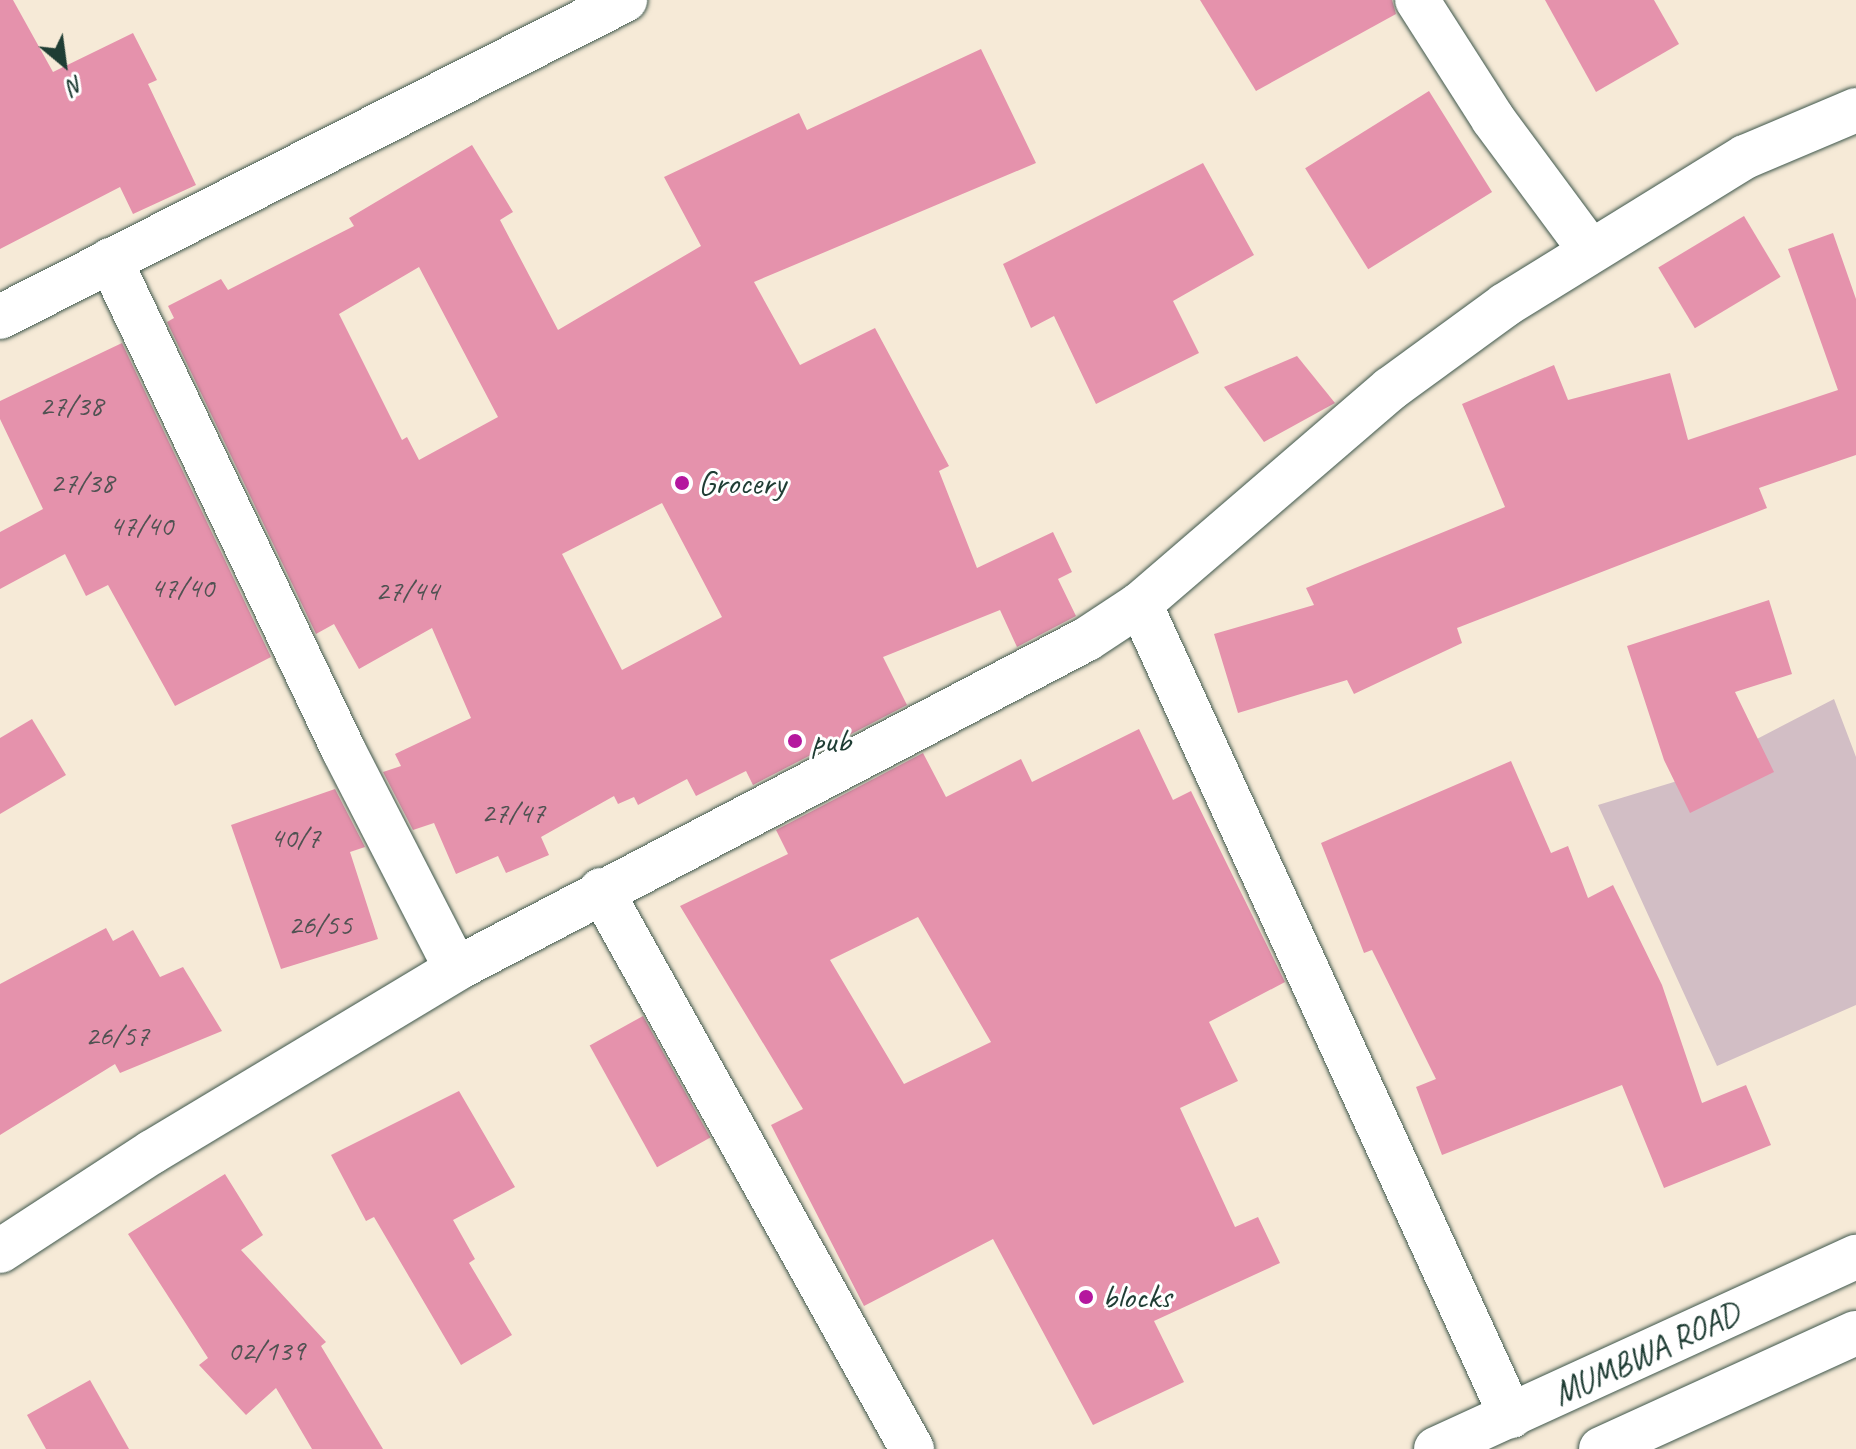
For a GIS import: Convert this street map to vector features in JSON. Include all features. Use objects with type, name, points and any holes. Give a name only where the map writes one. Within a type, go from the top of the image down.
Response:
[{"type":"street","points":[[0,317],[625,0]]},
{"type":"street","points":[[1417,0],[1493,119],[1590,250]]},
{"type":"street","points":[[0,1251],[152,1152],[456,969],[601,890],[892,742],[1140,604],[1390,389],[1590,250],[1745,157],[1856,110]]},
{"type":"street","points":[[110,260],[344,751],[456,969]]},
{"type":"street","points":[[1140,604],[1511,1416]]},
{"type":"street","points":[[601,890],[912,1449]]},
{"type":"street","name":"MUMBWA ROAD","points":[[1436,1449],[1856,1257]]},
{"type":"street","name":"MUMBWA ROAD","points":[[1601,1449],[1856,1333]]},
{"type":"shaded area","points":[[1834,699],[1856,757],[1856,1005],[1717,1066],[1598,805],[1674,782]]},
{"type":"building","points":[[0,0],[13,0],[53,72],[133,33],[157,80],[148,84],[196,185],[133,214],[120,187],[0,249]]},
{"type":"building","points":[[1200,0],[1392,0],[1396,14],[1256,91]]},
{"type":"building","points":[[1545,0],[1654,0],[1679,44],[1596,92]]},
{"type":"building","points":[[981,49],[1036,163],[754,282],[800,365],[875,328],[949,466],[939,471],[977,568],[1053,532],[1072,572],[1058,579],[1076,616],[1017,647],[1000,610],[883,657],[907,705],[753,785],[746,771],[696,796],[687,779],[638,805],[634,797],[618,804],[614,796],[541,837],[549,855],[506,873],[498,856],[456,874],[434,823],[413,830],[383,772],[401,766],[395,754],[471,718],[432,628],[359,669],[334,624],[316,634],[167,322],[174,318],[168,306],[221,279],[228,290],[354,226],[349,218],[472,145],[513,212],[500,220],[558,330],[701,246],[664,177],[799,113],[807,130]],"holes":[[[419,267],[498,417],[419,460],[407,437],[402,440],[339,314]],[[662,503],[722,617],[622,670],[562,554]]]},
{"type":"building","points":[[1429,91],[1492,192],[1368,269],[1305,168]]},
{"type":"building","points":[[1203,163],[1254,255],[1173,301],[1199,353],[1096,404],[1054,316],[1031,328],[1003,264]]},
{"type":"building","points":[[1744,216],[1781,277],[1695,328],[1658,268]]},
{"type":"building","points":[[1833,233],[1856,299],[1856,455],[1759,488],[1767,508],[1457,628],[1462,643],[1354,694],[1347,680],[1238,713],[1214,634],[1314,605],[1306,588],[1505,507],[1462,404],[1554,365],[1568,400],[1670,373],[1688,440],[1838,390],[1788,249]]},
{"type":"building","points":[[122,343],[271,657],[175,706],[108,585],[86,596],[65,554],[0,589],[0,532],[43,509],[0,419],[0,401]]},
{"type":"building","points":[[1297,356],[1335,403],[1264,442],[1224,387]]},
{"type":"building","points":[[1769,600],[1792,674],[1735,692],[1774,772],[1690,813],[1664,760],[1627,646]]},
{"type":"building","points":[[32,719],[66,775],[0,814],[0,738]]},
{"type":"building","points":[[1139,729],[1173,800],[1191,791],[1285,982],[1209,1022],[1238,1081],[1180,1108],[1235,1227],[1258,1217],[1280,1263],[1154,1321],[1184,1382],[1093,1425],[993,1239],[864,1306],[771,1125],[803,1109],[680,906],[788,854],[776,830],[923,753],[946,797],[1021,759],[1032,782]],"holes":[[[918,917],[991,1042],[904,1084],[830,960]]]},
{"type":"building","points":[[1511,761],[1551,853],[1568,846],[1588,898],[1613,885],[1662,985],[1702,1103],[1746,1085],[1771,1145],[1664,1188],[1622,1085],[1442,1155],[1416,1087],[1436,1079],[1372,950],[1364,953],[1321,843]]},
{"type":"building","points":[[335,789],[365,847],[350,852],[378,939],[281,969],[231,825]]},
{"type":"building","points":[[106,928],[113,941],[133,930],[160,977],[183,967],[222,1031],[120,1073],[115,1064],[0,1135],[0,984]]},
{"type":"building","points":[[643,1016],[710,1138],[657,1167],[590,1046]]},
{"type":"building","points":[[459,1091],[515,1187],[453,1220],[475,1259],[469,1263],[512,1335],[461,1365],[374,1217],[366,1221],[331,1155]]},
{"type":"building","points":[[225,1174],[263,1235],[241,1250],[326,1342],[321,1346],[383,1449],[312,1449],[276,1388],[246,1415],[199,1365],[208,1358],[128,1234]]},
{"type":"building","points":[[90,1380],[129,1449],[46,1449],[27,1415]]},
{"type":"place","name":"Grocery","points":[[682,483]]},
{"type":"place","name":"pub","points":[[795,741]]},
{"type":"place","name":"blocks","points":[[1086,1297]]}]
